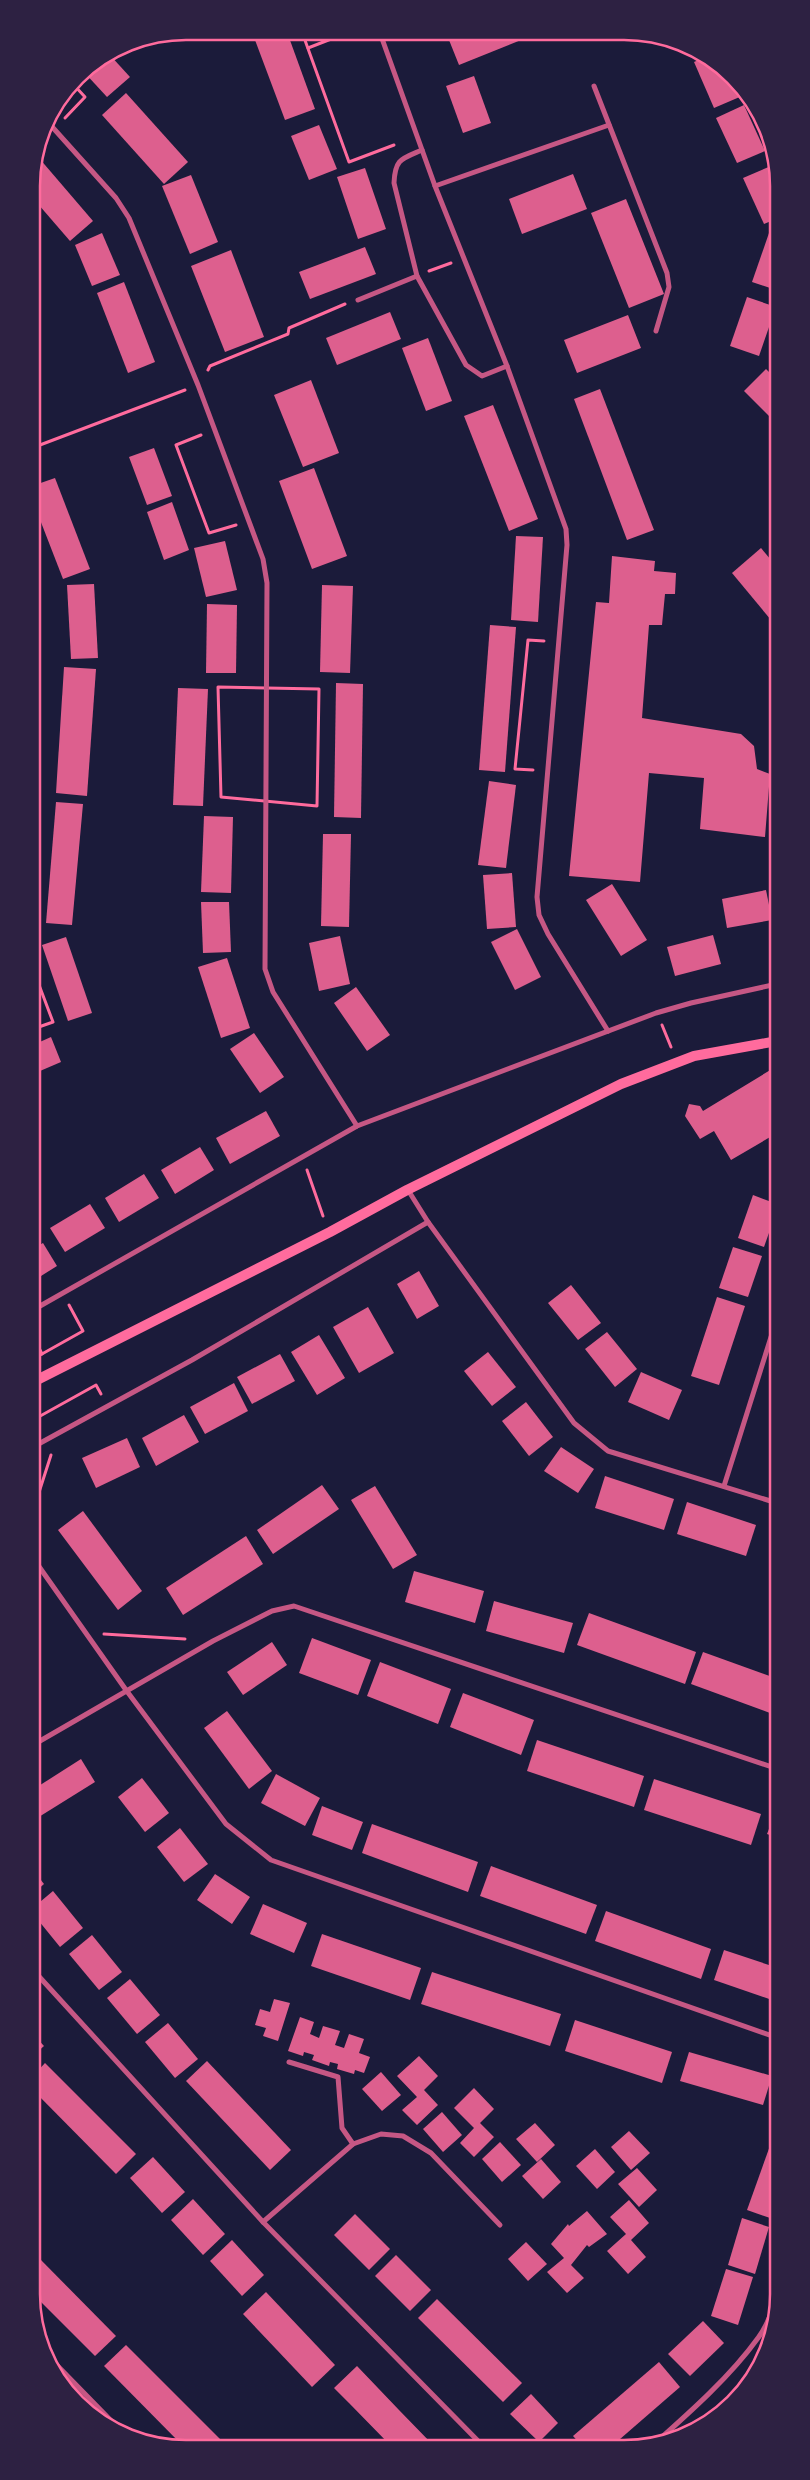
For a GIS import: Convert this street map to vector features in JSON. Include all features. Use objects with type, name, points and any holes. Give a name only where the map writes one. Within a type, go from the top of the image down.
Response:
[{"type":"main road","points":[[40,1378],[330,1232],[408,1190],[621,1084],[694,1056],[770,1042]]},
{"type":"street","points":[[383,40],[435,186],[507,366],[566,529],[567,545],[546,772],[537,896],[539,915],[548,934],[608,1032]]},
{"type":"street","points":[[594,86],[667,273],[669,287],[656,331]]},
{"type":"street","points":[[435,186],[610,124]]},
{"type":"street","points":[[52,127],[116,198],[129,218],[215,430],[263,559],[267,582],[265,969],[273,992],[357,1126]]},
{"type":"street","points":[[422,150],[400,160],[395,168],[394,183],[417,276],[466,365],[482,376],[507,366]]},
{"type":"street","points":[[358,300],[417,276]]},
{"type":"street","points":[[40,1306],[357,1126],[656,1013],[770,986]]},
{"type":"street","points":[[408,1190],[428,1222],[574,1423],[608,1451],[770,1500]]},
{"type":"street","points":[[40,1444],[108,1408],[428,1222]]},
{"type":"street","points":[[724,1486],[770,1340]]},
{"type":"street","points":[[40,1568],[126,1690],[226,1824],[271,1860],[770,2035]]},
{"type":"street","points":[[40,1741],[213,1641],[272,1611],[294,1606],[770,1766]]},
{"type":"street","points":[[40,1978],[263,2222],[477,2440]]},
{"type":"street","points":[[289,2062],[338,2077],[342,2128],[353,2144]]},
{"type":"street","points":[[263,2222],[353,2144],[381,2134],[403,2136],[431,2153],[500,2225]]},
{"type":"street","points":[[667,2433],[698,2406],[766,2329]]},
{"type":"street","points":[[62,2371],[106,2416]]},
{"type":"path","points":[[305,40],[349,162],[418,136]]},
{"type":"path","points":[[308,48],[328,40]]},
{"type":"path","points":[[55,130],[85,97],[77,89]]},
{"type":"path","points":[[432,270],[442,266]]},
{"type":"path","points":[[210,366],[270,343],[288,334],[289,328],[337,307]]},
{"type":"path","points":[[40,445],[183,390]]},
{"type":"path","points":[[215,430],[176,445],[209,533],[248,522]]},
{"type":"path","points":[[546,772],[515,769],[528,640],[559,642]]},
{"type":"path","points":[[40,989],[53,1022],[40,1027]]},
{"type":"path","points":[[656,1013],[678,1062]]},
{"type":"path","points":[[302,1157],[325,1222]]},
{"type":"path","points":[[40,1350],[42,1354],[83,1331],[64,1293]]},
{"type":"path","points":[[40,1416],[96,1385],[108,1408]]},
{"type":"path","points":[[68,1400],[72,1406]]},
{"type":"path","points":[[40,1490],[58,1435]]},
{"type":"path","points":[[86,1632],[213,1641]]},
{"type":"building","points":[[255,40],[290,40],[315,109],[285,120]]},
{"type":"building","points":[[449,40],[521,40],[459,65]]},
{"type":"building","points":[[114,59],[130,77],[107,97],[89,77]]},
{"type":"building","points":[[698,60],[713,70],[740,97],[714,108],[694,62]]},
{"type":"building","points":[[474,76],[491,123],[463,133],[446,86]]},
{"type":"building","points":[[126,93],[188,162],[164,184],[102,115]]},
{"type":"building","points":[[744,105],[765,151],[737,163],[716,118]]},
{"type":"building","points":[[319,125],[337,169],[309,180],[291,136]]},
{"type":"building","points":[[42,162],[93,221],[70,241],[40,206],[40,176]]},
{"type":"building","points":[[769,167],[770,222],[764,224],[743,178]]},
{"type":"building","points":[[365,168],[386,229],[358,239],[337,177]]},
{"type":"building","points":[[573,174],[587,209],[522,234],[509,199]]},
{"type":"building","points":[[191,175],[218,242],[190,254],[162,186]]},
{"type":"building","points":[[626,199],[664,294],[629,308],[591,213]]},
{"type":"building","points":[[102,233],[120,275],[92,286],[75,245]]},
{"type":"building","points":[[769,233],[770,233],[770,288],[752,282]]},
{"type":"building","points":[[365,247],[376,274],[310,299],[299,272]]},
{"type":"building","points":[[231,250],[264,337],[225,352],[191,266]]},
{"type":"building","points":[[124,282],[155,362],[128,373],[97,293]]},
{"type":"building","points":[[747,297],[770,305],[770,324],[759,356],[730,346]]},
{"type":"building","points":[[390,312],[401,339],[337,365],[326,338]]},
{"type":"building","points":[[628,315],[641,348],[577,373],[564,340]]},
{"type":"building","points":[[428,338],[452,401],[426,411],[402,348]]},
{"type":"building","points":[[766,369],[770,373],[770,417],[744,391]]},
{"type":"building","points":[[311,380],[339,453],[303,467],[274,395]]},
{"type":"building","points":[[600,389],[654,530],[627,540],[574,399]]},
{"type":"building","points":[[493,405],[538,519],[509,531],[464,416]]},
{"type":"building","points":[[154,448],[172,496],[147,505],[129,457]]},
{"type":"building","points":[[314,468],[347,556],[312,569],[279,481]]},
{"type":"building","points":[[55,478],[90,569],[63,579],[40,520],[40,483]]},
{"type":"building","points":[[172,502],[189,550],[164,560],[147,512]]},
{"type":"building","points":[[516,536],[543,537],[538,622],[511,620]]},
{"type":"building","points":[[225,541],[237,590],[206,597],[194,548]]},
{"type":"building","points":[[761,548],[770,559],[770,619],[732,573]]},
{"type":"building","points":[[612,556],[655,561],[654,571],[676,573],[675,594],[665,594],[662,625],[649,625],[642,718],[741,734],[754,746],[757,769],[770,774],[765,837],[700,829],[704,778],[649,773],[640,882],[569,876],[596,602],[609,603]]},
{"type":"building","points":[[94,584],[98,658],[71,659],[67,585]]},
{"type":"building","points":[[322,585],[353,586],[350,673],[320,672]]},
{"type":"building","points":[[207,604],[237,605],[236,673],[206,673]]},
{"type":"building","points":[[490,625],[516,627],[505,772],[479,770]]},
{"type":"building","points":[[64,667],[96,669],[87,796],[56,793]]},
{"type":"building","points":[[336,683],[363,684],[361,818],[334,817]]},
{"type":"building","points":[[178,688],[208,689],[203,806],[173,805]]},
{"type":"building","points":[[489,781],[516,785],[506,868],[478,865]]},
{"type":"building","points":[[56,802],[83,804],[72,925],[46,923]]},
{"type":"building","points":[[204,816],[233,817],[231,893],[201,892]]},
{"type":"building","points":[[323,834],[351,834],[349,927],[321,926]]},
{"type":"building","points":[[512,873],[516,927],[487,929],[483,875]]},
{"type":"building","points":[[612,884],[647,940],[621,956],[586,900]]},
{"type":"building","points":[[766,890],[770,920],[727,928],[722,899]]},
{"type":"building","points":[[201,902],[229,902],[231,952],[203,953]]},
{"type":"building","points":[[517,929],[541,977],[515,990],[491,942]]},
{"type":"building","points":[[713,935],[721,964],[675,976],[667,947]]},
{"type":"building","points":[[340,936],[350,984],[319,991],[309,943]]},
{"type":"building","points":[[66,937],[92,1013],[68,1021],[42,945]]},
{"type":"building","points":[[227,958],[250,1028],[221,1038],[198,967]]},
{"type":"building","points":[[356,987],[390,1035],[367,1051],[334,1003]]},
{"type":"building","points":[[254,1033],[284,1077],[260,1093],[230,1049]]},
{"type":"building","points":[[51,1037],[61,1062],[40,1071],[40,1042]]},
{"type":"building","points":[[770,1070],[770,1137],[731,1160],[714,1131],[700,1139],[685,1116],[689,1104],[700,1106],[703,1111]]},
{"type":"building","points":[[266,1111],[280,1136],[230,1164],[216,1138]]},
{"type":"building","points":[[200,1147],[214,1170],[175,1194],[161,1170]]},
{"type":"building","points":[[144,1174],[159,1198],[119,1222],[105,1198]]},
{"type":"building","points":[[753,1195],[770,1201],[770,1230],[764,1247],[738,1238]]},
{"type":"building","points":[[90,1204],[105,1228],[65,1252],[50,1228]]},
{"type":"building","points":[[43,1243],[57,1266],[40,1277],[40,1245]]},
{"type":"building","points":[[733,1247],[762,1256],[748,1297],[719,1288]]},
{"type":"building","points":[[419,1271],[439,1306],[417,1319],[397,1284]]},
{"type":"building","points":[[571,1285],[601,1323],[578,1340],[548,1303]]},
{"type":"building","points":[[717,1297],[745,1306],[719,1385],[691,1376]]},
{"type":"building","points":[[368,1307],[394,1353],[359,1373],[333,1327]]},
{"type":"building","points":[[607,1332],[637,1369],[615,1387],[585,1349]]},
{"type":"building","points":[[319,1335],[345,1378],[317,1395],[291,1352]]},
{"type":"building","points":[[488,1352],[516,1387],[492,1406],[464,1371]]},
{"type":"building","points":[[280,1354],[295,1381],[252,1404],[237,1377]]},
{"type":"building","points":[[641,1372],[682,1390],[669,1420],[628,1402]]},
{"type":"building","points":[[234,1383],[248,1411],[205,1434],[190,1407]]},
{"type":"building","points":[[526,1402],[553,1437],[529,1456],[502,1421]]},
{"type":"building","points":[[184,1415],[199,1442],[156,1466],[142,1438]]},
{"type":"building","points":[[127,1438],[140,1467],[96,1488],[82,1458]]},
{"type":"building","points":[[561,1447],[594,1469],[578,1493],[544,1471]]},
{"type":"building","points":[[605,1476],[674,1499],[664,1530],[595,1508]]},
{"type":"building","points":[[322,1485],[339,1509],[273,1554],[257,1530]]},
{"type":"building","points":[[375,1486],[417,1555],[393,1569],[351,1500]]},
{"type":"building","points":[[687,1502],[756,1525],[746,1556],[677,1534]]},
{"type":"building","points":[[83,1511],[142,1591],[118,1610],[58,1530]]},
{"type":"building","points":[[246,1536],[263,1564],[183,1615],[166,1588]]},
{"type":"building","points":[[414,1571],[484,1591],[475,1623],[405,1602]]},
{"type":"building","points":[[494,1601],[573,1623],[564,1653],[486,1631]]},
{"type":"building","points":[[589,1613],[696,1652],[685,1684],[577,1645]]},
{"type":"building","points":[[312,1638],[371,1660],[358,1695],[299,1673]]},
{"type":"building","points":[[272,1642],[287,1665],[243,1695],[227,1672]]},
{"type":"building","points":[[703,1652],[770,1676],[770,1713],[691,1684]]},
{"type":"building","points":[[380,1662],[451,1689],[438,1724],[367,1696]]},
{"type":"building","points":[[463,1693],[534,1720],[521,1755],[450,1727]]},
{"type":"building","points":[[227,1711],[272,1771],[249,1789],[204,1728]]},
{"type":"building","points":[[537,1740],[644,1776],[634,1807],[527,1771]]},
{"type":"building","points":[[81,1759],[95,1782],[40,1816],[40,1785]]},
{"type":"building","points":[[276,1774],[320,1798],[305,1826],[261,1803]]},
{"type":"building","points":[[142,1778],[169,1813],[145,1832],[118,1797]]},
{"type":"building","points":[[654,1779],[761,1814],[751,1845],[644,1810]]},
{"type":"building","points":[[322,1806],[363,1822],[352,1850],[312,1835]]},
{"type":"building","points":[[372,1824],[478,1862],[468,1892],[362,1853]]},
{"type":"building","points":[[180,1828],[208,1864],[184,1882],[157,1847]]},
{"type":"building","points":[[491,1866],[597,1905],[586,1934],[480,1896]]},
{"type":"building","points":[[215,1874],[250,1897],[232,1924],[197,1900]]},
{"type":"building","points":[[40,1879],[44,1884],[40,1888]]},
{"type":"building","points":[[53,1891],[83,1928],[60,1947],[40,1922],[40,1902]]},
{"type":"building","points":[[263,1904],[307,1923],[294,1953],[250,1934]]},
{"type":"building","points":[[606,1911],[711,1949],[701,1979],[595,1941]]},
{"type":"building","points":[[322,1934],[421,1968],[410,2000],[311,1966]]},
{"type":"building","points":[[92,1935],[122,1972],[99,1990],[69,1954]]},
{"type":"building","points":[[724,1950],[770,1965],[770,1999],[714,1980]]},
{"type":"building","points":[[432,1972],[561,2014],[550,2046],[421,2004]]},
{"type":"building","points":[[130,1979],[160,2015],[137,2034],[107,1998]]},
{"type":"building","points":[[274,1999],[290,2003],[278,2041],[263,2036],[266,2028],[255,2025],[260,2009],[270,2012]]},
{"type":"building","points":[[300,2017],[314,2022],[310,2034],[319,2038],[323,2026],[340,2031],[335,2045],[344,2048],[349,2034],[364,2039],[359,2053],[370,2057],[364,2073],[355,2070],[354,2074],[337,2069],[338,2064],[330,2062],[329,2066],[312,2060],[314,2055],[304,2052],[303,2056],[288,2051]]},
{"type":"building","points":[[575,2020],[672,2052],[662,2083],[565,2051]]},
{"type":"building","points":[[168,2023],[198,2059],[175,2078],[145,2042]]},
{"type":"building","points":[[40,2042],[44,2046],[40,2050]]},
{"type":"building","points":[[689,2052],[770,2075],[770,2082],[763,2105],[680,2081]]},
{"type":"building","points":[[419,2056],[438,2076],[424,2090],[438,2105],[417,2125],[402,2110],[417,2097],[397,2076]]},
{"type":"building","points":[[207,2061],[291,2150],[270,2170],[186,2081]]},
{"type":"building","points":[[45,2063],[136,2154],[116,2174],[40,2097],[40,2068]]},
{"type":"building","points":[[381,2072],[401,2095],[382,2111],[362,2089]]},
{"type":"building","points":[[474,2088],[494,2109],[480,2123],[494,2137],[474,2157],[460,2143],[474,2128],[454,2108]]},
{"type":"building","points":[[442,2112],[462,2135],[443,2152],[423,2129]]},
{"type":"building","points":[[535,2123],[555,2145],[537,2162],[516,2139]]},
{"type":"building","points":[[629,2131],[650,2153],[631,2170],[611,2147]]},
{"type":"building","points":[[500,2142],[521,2165],[502,2182],[482,2159]]},
{"type":"building","points":[[770,2146],[770,2218],[747,2210]]},
{"type":"building","points":[[595,2149],[615,2172],[597,2189],[576,2166]]},
{"type":"building","points":[[153,2157],[185,2192],[162,2213],[130,2178]]},
{"type":"building","points":[[541,2159],[561,2182],[543,2199],[522,2176]]},
{"type":"building","points":[[637,2168],[657,2190],[639,2207],[618,2184]]},
{"type":"building","points":[[193,2199],[225,2234],[203,2255],[171,2220]]},
{"type":"building","points":[[629,2200],[649,2223],[631,2240],[646,2257],[628,2274],[607,2251],[626,2234],[610,2217]]},
{"type":"building","points":[[587,2211],[607,2234],[589,2247],[587,2245],[571,2265],[584,2278],[567,2293],[547,2272],[564,2258],[551,2244],[568,2224],[569,2226]]},
{"type":"building","points":[[355,2214],[390,2249],[369,2270],[334,2235]]},
{"type":"building","points":[[742,2218],[769,2227],[755,2274],[728,2265]]},
{"type":"building","points":[[232,2240],[264,2275],[242,2296],[210,2261]]},
{"type":"building","points":[[526,2242],[547,2264],[528,2281],[508,2259]]},
{"type":"building","points":[[396,2255],[431,2290],[410,2311],[375,2276]]},
{"type":"building","points":[[40,2259],[116,2336],[95,2356],[40,2301]]},
{"type":"building","points":[[726,2269],[753,2277],[738,2325],[711,2316]]},
{"type":"building","points":[[266,2292],[335,2365],[312,2387],[243,2314]]},
{"type":"building","points":[[437,2299],[522,2383],[503,2402],[418,2318]]},
{"type":"building","points":[[703,2321],[724,2343],[690,2376],[668,2354]]},
{"type":"building","points":[[126,2345],[221,2440],[177,2440],[104,2366]]},
{"type":"building","points":[[659,2362],[680,2387],[619,2440],[577,2440],[573,2436]]},
{"type":"building","points":[[357,2366],[428,2440],[385,2440],[334,2388]]},
{"type":"building","points":[[531,2394],[558,2423],[541,2440],[537,2440],[510,2414]]}]
